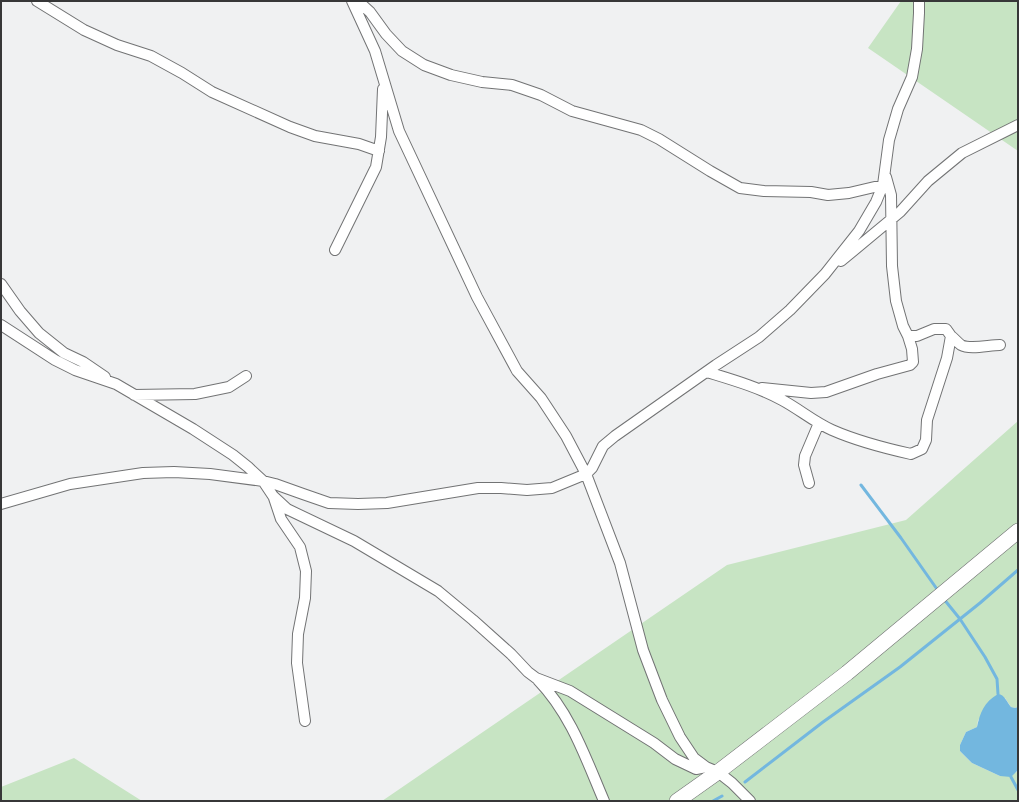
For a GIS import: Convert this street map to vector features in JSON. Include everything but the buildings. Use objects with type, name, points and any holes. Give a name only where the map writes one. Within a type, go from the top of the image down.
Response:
[{"type":"main road","points":[[677,801],[712,770],[847,673],[1018,531]]},
{"type":"street","points":[[37,1],[84,30],[118,45],[151,56],[212,92],[290,127],[315,136],[341,139],[378,151]]},
{"type":"street","points":[[352,1],[375,51],[399,131],[477,297],[517,371],[540,398],[566,436],[586,474],[620,563],[643,650],[662,700],[680,737],[694,758],[732,783],[750,801]]},
{"type":"street","points":[[358,1],[370,12],[386,34],[402,51],[424,65],[451,75],[482,82],[512,85],[541,95],[572,111],[641,130],[660,138],[710,171],[740,188],[764,191],[811,192],[828,195],[849,193],[883,186]]},
{"type":"street","points":[[1,504],[70,484],[142,473],[174,472],[210,474],[275,484],[329,502],[358,504],[387,503],[478,488],[527,490],[552,488],[586,474],[592,468],[603,446],[615,436],[759,338],[790,310],[825,274],[859,231],[876,202],[883,186],[889,140],[898,109],[912,77],[917,49],[919,1]]},
{"type":"street","points":[[335,250],[376,167],[381,137],[383,81]]},
{"type":"street","points":[[825,274],[891,220],[928,181],[962,154],[1018,124]]},
{"type":"street","points":[[756,387],[811,393],[826,392],[877,374],[910,365],[913,362],[912,349],[903,326],[896,301],[892,266],[891,195],[885,171]]},
{"type":"street","points":[[1,284],[20,311],[39,333],[64,354],[83,362],[116,384],[193,429],[233,455],[248,466],[263,482],[273,496],[287,509],[354,541],[438,591],[474,620],[546,688],[577,737],[604,801]]},
{"type":"street","points":[[1,325],[55,360],[75,370],[116,384]]},
{"type":"street","points":[[908,336],[917,336],[934,329],[946,329],[951,336],[961,344],[970,348],[986,345],[1000,345]]},
{"type":"street","points":[[707,372],[756,387],[784,401],[830,429],[854,439],[911,454],[922,449],[926,440],[927,420],[948,358],[951,336]]},
{"type":"street","points":[[134,395],[195,394],[229,387],[246,376]]},
{"type":"street","points":[[808,483],[804,465],[805,456],[819,423]]},
{"type":"street","points":[[273,496],[281,518],[300,547],[306,571],[305,598],[298,634],[297,649],[297,663],[304,721]]},
{"type":"street","points":[[536,678],[570,691],[654,743],[675,759],[696,769],[712,770]]},
{"type":"green space","points":[[901,1],[1018,1],[1018,151],[868,48]]},
{"type":"green space","points":[[1018,421],[1018,707],[1011,707],[1005,698],[978,720],[977,727],[966,732],[960,745],[960,751],[972,763],[1000,776],[1017,772],[1018,770],[1018,801],[382,801],[727,565],[906,520]]},
{"type":"green space","points":[[74,758],[142,801],[1,801],[1,787]]},
{"type":"water","points":[[998,694],[1004,697],[1011,707],[1018,707],[1018,770],[1011,777],[1000,776],[972,763],[960,751],[960,745],[966,732],[977,727],[983,708],[993,697]]},
{"type":"waterway","points":[[861,485],[939,592]]},
{"type":"waterway","points":[[745,782],[823,722],[900,667],[980,603],[1018,570]]},
{"type":"waterway","points":[[943,598],[960,619],[985,657],[997,679],[998,694]]},
{"type":"waterway","points":[[1011,777],[1018,790]]},
{"type":"waterway","points":[[713,801],[722,796]]}]
